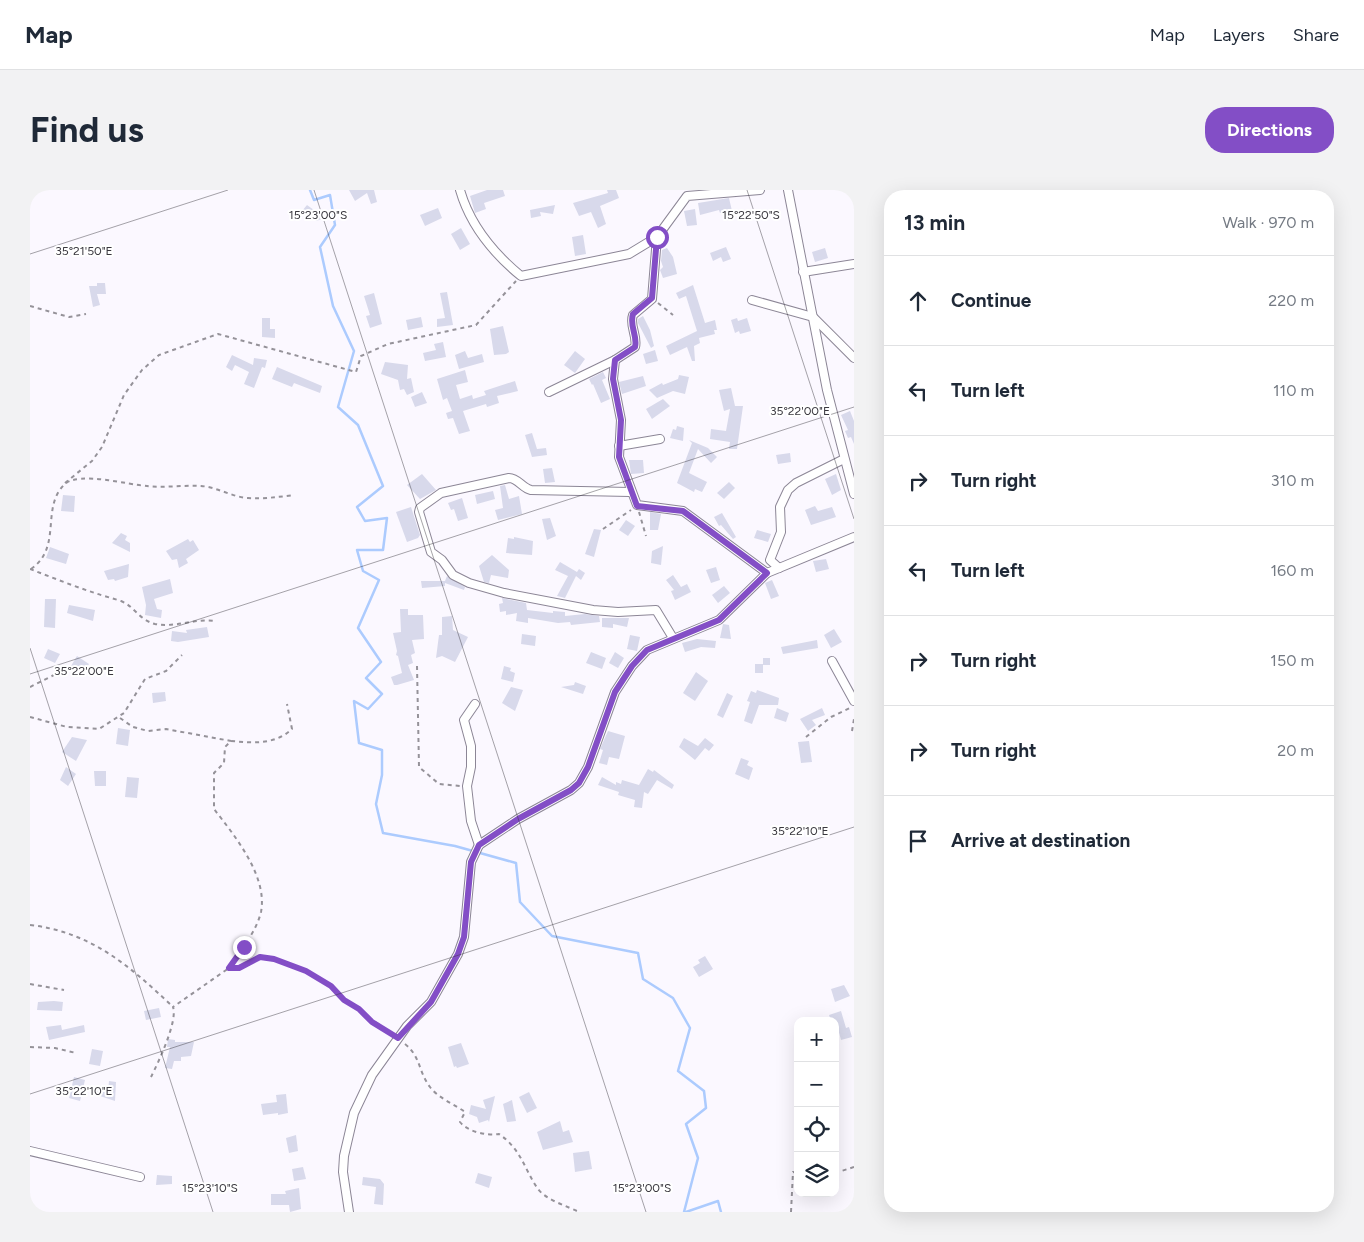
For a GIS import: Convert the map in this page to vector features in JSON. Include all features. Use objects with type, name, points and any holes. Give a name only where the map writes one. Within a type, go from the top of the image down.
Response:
[{"type":"street","points":[[460,190],[464,206],[488,244],[503,262],[521,276],[629,254],[657,237],[687,196]]},
{"type":"street","points":[[681,190],[687,196],[760,190]]},
{"type":"street","points":[[788,190],[812,317],[844,459],[854,494]]},
{"type":"street","points":[[550,392],[615,360],[635,347],[636,339],[631,320],[640,306],[652,298],[657,237]]},
{"type":"street","points":[[803,272],[854,264]]},
{"type":"street","points":[[752,300],[812,317],[854,358]]},
{"type":"street","points":[[615,360],[613,379],[621,420],[620,462],[637,506],[683,511],[767,573]]},
{"type":"street","points":[[619,446],[660,438]]},
{"type":"street","points":[[779,568],[770,560],[781,532],[780,506],[785,495],[796,483],[844,459]]},
{"type":"street","points":[[630,492],[532,490],[514,478],[509,478],[441,493],[420,508],[420,516],[431,552],[442,560],[453,575],[461,579],[504,594],[593,610],[618,612],[656,610],[673,638]]},
{"type":"street","points":[[349,1212],[343,1172],[344,1156],[354,1113],[372,1075],[398,1038],[431,1002],[458,954],[464,937],[471,862],[479,845],[518,819],[571,790],[579,783],[588,767],[609,705],[622,680],[647,650],[719,620],[767,573],[854,537]]},
{"type":"street","points":[[832,661],[854,702]]},
{"type":"street","points":[[475,704],[464,720],[471,746],[471,768],[467,786],[471,821],[479,845]]},
{"type":"street","points":[[30,1151],[140,1177]]},
{"type":"path","points":[[216,621],[202,619],[178,625],[156,624],[145,620],[133,612],[130,605],[119,600],[77,588],[30,569],[45,556],[50,539],[55,500],[66,483],[92,461],[102,447],[124,395],[142,370],[159,355],[218,334],[356,372],[361,356],[388,344],[476,325],[521,276]]},
{"type":"path","points":[[652,298],[673,315]]},
{"type":"path","points":[[30,306],[69,317],[86,314]]},
{"type":"path","points":[[66,483],[75,480],[98,479],[148,487],[200,486],[246,498],[272,498],[294,494]]},
{"type":"path","points":[[604,529],[637,506],[646,536]]},
{"type":"path","points":[[30,717],[67,727],[99,729],[119,717],[145,679],[166,671],[182,655]]},
{"type":"path","points":[[417,666],[419,767],[439,784],[467,786]]},
{"type":"path","points":[[30,687],[66,668]]},
{"type":"path","points":[[119,717],[133,727],[148,731],[166,729],[230,740],[264,742],[283,737],[292,729],[288,704]]},
{"type":"path","points":[[806,737],[832,717],[846,710]]},
{"type":"path","points":[[852,731],[854,719]]},
{"type":"path","points":[[173,1007],[229,968],[253,931],[261,911],[260,894],[251,862],[227,824],[214,809],[214,773],[224,763],[225,747],[230,740]]},
{"type":"path","points":[[30,925],[56,928],[87,941],[118,958],[173,1007],[175,1013],[174,1023],[151,1077]]},
{"type":"path","points":[[229,968],[239,968],[260,957],[274,959],[306,971],[331,986],[344,1000],[359,1009],[372,1022],[398,1038],[418,1057],[420,1069],[431,1088],[465,1112],[460,1122],[464,1127],[491,1136],[499,1134],[506,1139],[527,1167],[539,1190],[579,1212]]},
{"type":"path","points":[[30,984],[64,990]]},
{"type":"path","points":[[30,1048],[55,1048],[76,1053]]},
{"type":"path","points":[[839,1172],[854,1167]]},
{"type":"path","points":[[791,1212],[794,1172]]},
{"type":"building","points":[[349,190],[374,190],[377,202],[371,204],[367,193],[355,201]]},
{"type":"building","points":[[487,190],[503,190],[505,196],[484,203],[486,209],[475,213],[470,196]]},
{"type":"building","points":[[607,190],[616,190],[619,198],[600,206],[606,224],[598,228],[591,212],[579,216],[573,203],[608,193]]},
{"type":"building","points":[[729,198],[732,211],[720,213],[719,210],[700,215],[698,203]]},
{"type":"building","points":[[307,205],[325,218],[316,221],[302,211]]},
{"type":"building","points":[[555,205],[553,214],[540,212],[541,216],[531,218],[530,210]]},
{"type":"building","points":[[438,208],[442,218],[425,226],[420,215]]},
{"type":"building","points":[[695,209],[697,225],[687,226],[684,211]]},
{"type":"building","points":[[461,228],[470,244],[460,250],[451,234]]},
{"type":"building","points":[[583,235],[586,254],[575,256],[572,237]]},
{"type":"building","points":[[726,247],[731,259],[723,262],[721,257],[713,261],[710,253]]},
{"type":"building","points":[[667,248],[673,257],[677,274],[663,278],[660,270],[663,267],[661,261],[662,250]]},
{"type":"building","points":[[825,248],[828,258],[815,262],[812,252]]},
{"type":"building","points":[[97,283],[105,283],[106,294],[97,294],[100,305],[93,307],[89,286],[97,286]]},
{"type":"building","points":[[693,285],[705,323],[715,320],[717,330],[714,330],[715,334],[699,338],[700,343],[694,346],[695,361],[692,361],[687,347],[670,355],[666,346],[697,331],[686,296],[679,299],[676,293]]},
{"type":"building","points":[[447,292],[453,325],[437,327],[437,319],[445,318],[440,293]]},
{"type":"building","points":[[374,293],[382,324],[370,328],[366,316],[370,315],[364,296]]},
{"type":"building","points":[[643,316],[650,330],[654,346],[651,348],[638,323],[638,319]]},
{"type":"building","points":[[421,317],[423,327],[408,330],[406,320]]},
{"type":"building","points":[[262,318],[270,318],[270,329],[275,329],[275,338],[262,337]]},
{"type":"building","points":[[737,318],[738,321],[747,318],[751,331],[740,334],[739,331],[735,333],[731,320]]},
{"type":"building","points":[[503,326],[509,352],[494,355],[490,329]]},
{"type":"building","points":[[443,342],[446,357],[425,361],[423,353],[436,350],[434,344]]},
{"type":"building","points":[[655,350],[658,361],[646,364],[643,354]]},
{"type":"building","points":[[465,351],[468,358],[482,354],[484,362],[459,369],[455,355]]},
{"type":"building","points":[[575,351],[585,359],[575,373],[564,365]]},
{"type":"building","points":[[232,355],[253,365],[254,358],[267,360],[265,368],[262,367],[254,388],[244,384],[249,372],[235,365],[232,371],[226,367]]},
{"type":"building","points":[[385,362],[408,365],[407,379],[411,378],[414,392],[407,395],[404,389],[400,390],[398,380],[381,374]]},
{"type":"building","points":[[277,367],[322,386],[320,393],[294,383],[292,387],[272,379]]},
{"type":"building","points":[[465,370],[468,382],[456,385],[460,399],[472,395],[473,399],[486,395],[484,391],[515,381],[518,391],[497,396],[499,403],[487,407],[486,404],[463,411],[470,431],[459,434],[453,418],[448,419],[446,413],[452,411],[447,398],[443,400],[437,379]]},
{"type":"building","points":[[603,372],[606,378],[602,380],[610,399],[601,403],[589,379]]},
{"type":"building","points":[[679,375],[689,377],[685,394],[673,391],[657,398],[649,390],[662,383],[663,385],[678,379]]},
{"type":"building","points":[[643,376],[646,386],[622,394],[619,382]]},
{"type":"building","points":[[731,388],[735,406],[743,406],[737,449],[729,449],[730,442],[710,439],[711,429],[726,431],[730,409],[724,411],[719,390]]},
{"type":"building","points":[[422,392],[427,403],[415,407],[411,397]]},
{"type":"building","points":[[663,399],[670,406],[652,419],[646,409]]},
{"type":"building","points":[[850,411],[854,421],[854,444],[851,437],[848,438],[845,431],[848,430],[841,415]]},
{"type":"building","points":[[677,426],[684,428],[683,441],[670,438],[673,429],[676,430]]},
{"type":"building","points":[[532,433],[537,449],[546,448],[547,455],[532,457],[525,435]]},
{"type":"building","points":[[689,440],[708,448],[717,457],[711,463],[698,449],[689,473],[707,482],[702,492],[695,489],[694,492],[677,483],[692,443]]},
{"type":"building","points":[[790,453],[791,462],[778,464],[776,455]]},
{"type":"building","points":[[629,460],[643,460],[644,473],[631,474]]},
{"type":"building","points":[[552,468],[555,482],[545,483],[543,469]]},
{"type":"building","points":[[422,474],[436,490],[420,499],[407,485]]},
{"type":"building","points":[[836,474],[841,490],[832,495],[825,479]]},
{"type":"building","points":[[729,482],[735,488],[724,499],[717,493]]},
{"type":"building","points":[[505,485],[509,499],[519,496],[522,514],[498,520],[495,510],[503,508],[500,486]]},
{"type":"building","points":[[493,491],[495,499],[477,504],[475,495]]},
{"type":"building","points":[[63,495],[75,496],[74,512],[61,511]]},
{"type":"building","points":[[462,498],[468,518],[458,521],[454,509],[451,510],[448,503]]},
{"type":"building","points":[[815,506],[818,511],[832,507],[836,517],[811,525],[805,510]]},
{"type":"building","points":[[411,507],[420,535],[418,538],[407,542],[396,512]]},
{"type":"building","points":[[650,512],[661,514],[658,530],[650,530]]},
{"type":"building","points":[[722,513],[736,537],[733,539],[721,525],[719,526],[714,517]]},
{"type":"building","points":[[550,518],[556,536],[547,540],[542,519]]},
{"type":"building","points":[[626,520],[635,526],[628,536],[619,530]]},
{"type":"building","points":[[594,529],[601,530],[594,557],[585,554]]},
{"type":"building","points":[[757,530],[771,534],[768,542],[754,538]]},
{"type":"building","points":[[121,533],[127,536],[125,540],[130,543],[130,552],[112,543]]},
{"type":"building","points":[[514,537],[533,541],[532,555],[506,553],[508,538],[514,539]]},
{"type":"building","points":[[188,539],[190,542],[193,540],[199,550],[186,559],[188,563],[179,568],[177,559],[172,560],[166,551]]},
{"type":"building","points":[[663,546],[661,565],[651,563],[652,551]]},
{"type":"building","points":[[50,547],[69,554],[66,564],[46,558]]},
{"type":"building","points":[[492,555],[509,570],[508,578],[491,575],[489,583],[484,582],[479,566]]},
{"type":"building","points":[[826,559],[829,569],[816,572],[813,561]]},
{"type":"building","points":[[560,562],[577,572],[579,569],[585,573],[581,580],[576,576],[565,598],[557,596],[568,576],[555,570]]},
{"type":"building","points":[[129,564],[128,577],[115,581],[114,579],[108,580],[104,571]]},
{"type":"building","points":[[716,567],[720,580],[711,583],[706,570]]},
{"type":"building","points":[[673,575],[681,587],[687,584],[691,592],[675,600],[671,591],[674,590],[666,580]]},
{"type":"building","points":[[447,576],[465,587],[464,590],[445,583],[445,586],[422,588],[421,581],[445,581]]},
{"type":"building","points":[[170,579],[173,593],[154,599],[157,609],[162,610],[161,618],[145,615],[146,605],[142,587]]},
{"type":"building","points":[[772,580],[779,596],[771,599],[765,583]]},
{"type":"building","points":[[724,586],[730,593],[718,603],[712,595]]},
{"type":"building","points":[[502,598],[526,603],[527,610],[553,613],[553,611],[565,612],[565,616],[585,614],[599,616],[600,622],[571,625],[570,622],[558,623],[528,618],[528,623],[516,621],[517,613],[506,615],[506,611],[500,612],[499,604],[503,603]]},
{"type":"building","points":[[45,599],[56,599],[55,628],[44,627]]},
{"type":"building","points":[[69,605],[95,610],[93,621],[67,613]]},
{"type":"building","points":[[400,609],[408,609],[408,615],[423,615],[424,639],[412,640],[415,653],[411,655],[413,663],[408,665],[414,680],[394,685],[391,677],[402,673],[398,656],[396,655],[397,651],[393,633],[401,632]]},
{"type":"building","points":[[452,616],[453,630],[468,637],[455,662],[442,656],[436,658],[439,635],[442,635],[442,617]]},
{"type":"building","points":[[602,618],[629,618],[627,627],[613,624],[613,628],[602,627]]},
{"type":"building","points":[[723,624],[729,625],[731,639],[720,638]]},
{"type":"building","points":[[207,627],[209,637],[178,642],[171,641],[172,631],[187,633],[186,630]]},
{"type":"building","points":[[834,629],[842,642],[831,648],[824,635]]},
{"type":"building","points":[[522,634],[536,636],[535,646],[521,644]]},
{"type":"building","points":[[630,635],[640,637],[637,651],[627,649]]},
{"type":"building","points":[[697,639],[716,641],[715,648],[701,647],[685,652],[682,643]]},
{"type":"building","points":[[817,640],[818,648],[783,654],[781,647]]},
{"type":"building","points":[[48,649],[60,654],[55,663],[44,658]]},
{"type":"building","points":[[591,652],[606,658],[602,669],[586,663]]},
{"type":"building","points":[[615,652],[624,658],[618,668],[609,663]]},
{"type":"building","points":[[77,656],[89,664],[83,673],[71,666]]},
{"type":"building","points":[[763,658],[770,658],[770,665],[763,665],[763,673],[755,673],[755,664],[763,664]]},
{"type":"building","points":[[504,666],[511,668],[510,671],[515,673],[513,682],[501,679]]},
{"type":"building","points":[[696,672],[708,681],[695,701],[683,693]]},
{"type":"building","points":[[575,682],[586,686],[583,694],[561,687],[574,685]]},
{"type":"building","points":[[511,687],[523,690],[515,711],[502,703]]},
{"type":"building","points":[[757,690],[779,698],[778,705],[759,705],[752,724],[744,721],[750,702],[747,701],[751,691],[756,693]]},
{"type":"building","points":[[165,692],[166,701],[153,703],[152,693]]},
{"type":"building","points":[[727,693],[733,696],[723,718],[717,715]]},
{"type":"building","points":[[777,708],[789,713],[786,722],[774,718]]},
{"type":"building","points":[[822,708],[825,715],[812,720],[816,725],[808,731],[800,719]]},
{"type":"building","points":[[118,728],[130,730],[128,746],[116,744]]},
{"type":"building","points":[[608,731],[625,736],[619,759],[609,757],[607,765],[599,763],[603,750],[600,749]]},
{"type":"building","points":[[72,737],[87,740],[76,761],[62,752]]},
{"type":"building","points":[[684,738],[698,746],[705,738],[714,745],[709,751],[705,748],[695,760],[679,747]]},
{"type":"building","points":[[809,741],[812,762],[801,763],[798,742]]},
{"type":"building","points":[[741,758],[749,761],[747,765],[753,768],[749,780],[735,774]]},
{"type":"building","points":[[66,767],[76,774],[68,786],[60,780]]},
{"type":"building","points":[[648,769],[653,772],[654,770],[674,785],[672,789],[657,780],[648,794],[644,792],[642,808],[634,807],[635,800],[618,795],[619,792],[598,785],[602,777],[616,785],[616,782],[621,784],[622,780],[639,785]]},
{"type":"building","points":[[94,771],[106,771],[106,786],[95,786]]},
{"type":"building","points":[[127,777],[139,778],[137,798],[125,797]]},
{"type":"building","points":[[705,956],[713,969],[699,977],[693,967],[700,963],[698,960]]},
{"type":"building","points":[[844,985],[850,996],[835,1002],[831,989]]},
{"type":"building","points":[[38,1002],[63,1002],[62,1011],[37,1010]]},
{"type":"building","points":[[159,1008],[161,1017],[146,1020],[144,1011]]},
{"type":"building","points":[[841,1011],[846,1028],[849,1027],[852,1037],[841,1040],[839,1017],[830,1017],[829,1015]]},
{"type":"building","points":[[61,1025],[62,1030],[84,1025],[85,1032],[49,1040],[46,1027]]},
{"type":"building","points":[[168,1039],[175,1040],[175,1042],[194,1042],[191,1056],[181,1057],[181,1061],[174,1061],[172,1069],[165,1068],[170,1047],[167,1047]]},
{"type":"building","points":[[461,1043],[469,1064],[457,1068],[456,1066],[454,1067],[448,1047]]},
{"type":"building","points":[[92,1049],[103,1051],[100,1066],[89,1064]]},
{"type":"building","points":[[74,1077],[85,1080],[80,1101],[69,1098]]},
{"type":"building","points":[[109,1081],[116,1082],[115,1101],[94,1094],[95,1091],[108,1092]]},
{"type":"building","points":[[529,1092],[537,1108],[527,1113],[519,1097]]},
{"type":"building","points":[[286,1094],[288,1113],[263,1115],[261,1104],[277,1102],[276,1095]]},
{"type":"building","points":[[495,1096],[489,1122],[488,1120],[479,1123],[477,1117],[469,1114],[471,1105],[486,1109],[483,1100]]},
{"type":"building","points":[[512,1100],[516,1121],[507,1122],[503,1104]]},
{"type":"building","points":[[560,1121],[563,1132],[569,1130],[573,1142],[543,1150],[537,1132]]},
{"type":"building","points":[[296,1135],[298,1151],[289,1153],[286,1138]]},
{"type":"building","points":[[589,1151],[592,1169],[575,1172],[573,1153]]},
{"type":"building","points":[[303,1167],[306,1179],[294,1181],[292,1169]]},
{"type":"building","points":[[478,1173],[492,1177],[489,1188],[475,1183]]},
{"type":"building","points":[[157,1175],[172,1176],[172,1184],[156,1185]]},
{"type":"building","points":[[363,1177],[380,1179],[384,1184],[383,1205],[374,1204],[376,1187],[362,1185]]},
{"type":"building","points":[[299,1188],[301,1209],[290,1212],[289,1205],[271,1205],[271,1194],[286,1194],[285,1191]]},
{"type":"waterway","points":[[310,190],[314,200],[330,195],[335,225],[320,247],[333,306],[354,351],[338,407],[358,425],[383,486],[357,507],[365,521],[387,518],[383,550],[357,550],[363,571],[379,580],[358,628],[381,662],[366,678],[382,694],[368,709],[354,701],[359,743],[382,750],[382,775],[376,804],[383,833],[455,846],[516,863],[520,902],[552,936],[638,953],[643,979],[673,998],[690,1028],[678,1071],[704,1091],[706,1108],[686,1124],[698,1158],[684,1212]]},
{"type":"waterway","points":[[686,1212],[718,1201],[721,1212]]},
{"type":"route","points":[[244,947],[237,954],[229,968],[239,968],[260,957],[274,959],[306,971],[331,986],[344,1000],[359,1009],[372,1022],[398,1038],[431,1002],[458,954],[464,937],[471,862],[473,854],[479,845],[518,819],[571,790],[579,783],[588,767],[615,692],[632,666],[647,650],[719,620],[767,573],[689,514],[683,511],[637,506],[620,462],[621,420],[613,372],[615,360],[632,351],[635,347],[636,339],[631,320],[633,314],[640,306],[652,298],[657,237]]}]
